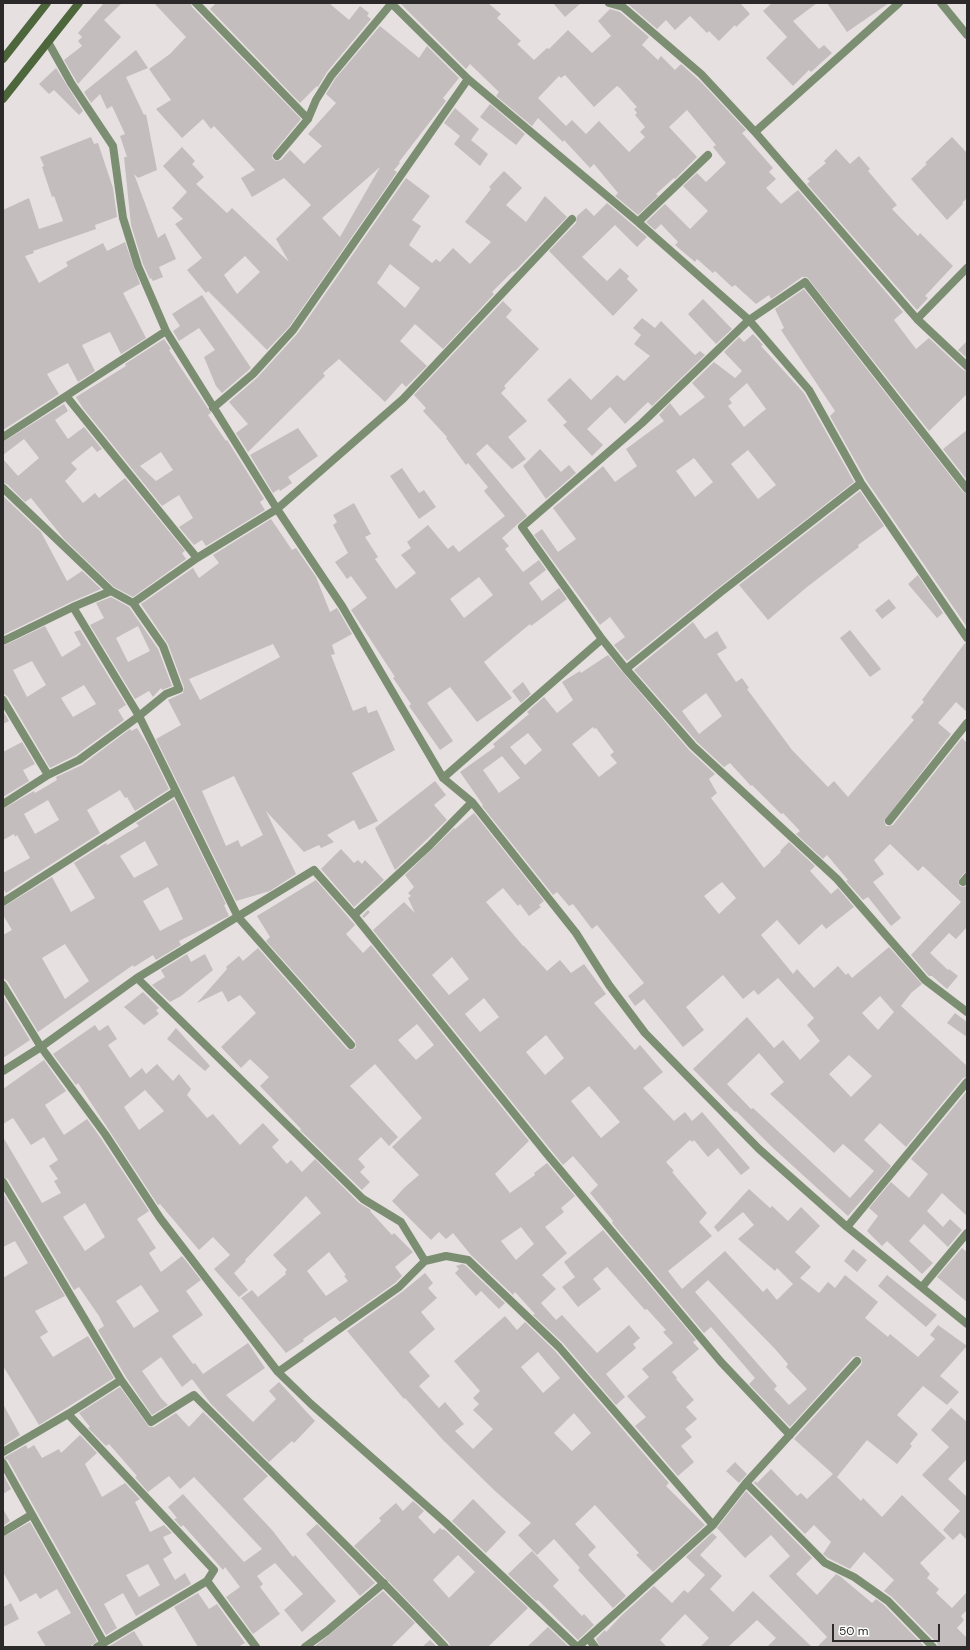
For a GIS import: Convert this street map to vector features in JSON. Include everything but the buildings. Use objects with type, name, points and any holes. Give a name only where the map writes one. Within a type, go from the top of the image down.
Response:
[{"type":"main road","points":[[3,59],[47,3]]},
{"type":"main road","points":[[3,99],[79,3]]},
{"type":"street","points":[[196,3],[308,119]]},
{"type":"street","points":[[609,3],[623,7],[701,74],[755,132],[917,319],[967,366]]},
{"type":"street","points":[[755,132],[899,3]]},
{"type":"street","points":[[941,3],[967,35]]},
{"type":"street","points":[[277,156],[308,119],[316,100],[331,76],[391,4],[468,79],[638,222],[749,320],[810,390],[861,483],[967,638]]},
{"type":"street","points":[[48,42],[71,83],[113,146],[123,218],[138,266],[166,331],[277,509],[342,606],[444,778],[472,802],[576,933],[609,985],[644,1034],[759,1149],[847,1226],[967,1324]]},
{"type":"street","points":[[213,408],[253,374],[293,330],[468,79]]},
{"type":"street","points":[[638,222],[708,155]]},
{"type":"street","points":[[133,603],[197,558],[277,509],[403,399],[572,219]]},
{"type":"street","points":[[917,319],[967,268]]},
{"type":"street","points":[[967,489],[805,282],[749,320],[642,423],[522,527],[602,639],[693,746],[837,878],[925,980],[967,1012]]},
{"type":"street","points":[[3,437],[67,397],[166,331]]},
{"type":"street","points":[[67,397],[197,558]]},
{"type":"street","points":[[626,669],[721,592],[861,483]]},
{"type":"street","points":[[3,488],[111,591],[133,603],[163,646],[179,689],[166,694],[139,716],[79,760],[48,775],[3,804]]},
{"type":"street","points":[[3,641],[73,607],[111,591]]},
{"type":"street","points":[[73,607],[139,716],[238,917],[351,1046]]},
{"type":"street","points":[[444,778],[602,639]]},
{"type":"street","points":[[3,700],[48,775]]},
{"type":"street","points":[[889,821],[967,723]]},
{"type":"street","points":[[3,902],[176,791]]},
{"type":"street","points":[[354,915],[429,846],[472,802]]},
{"type":"street","points":[[3,1072],[41,1047],[137,978],[314,870],[354,915],[546,1153],[711,1350],[790,1435]]},
{"type":"street","points":[[137,978],[363,1199],[401,1222],[425,1261]]},
{"type":"street","points":[[3,985],[41,1047],[105,1134],[160,1218],[278,1372],[311,1404],[446,1523],[578,1647],[589,1639],[713,1525],[746,1483],[857,1361]]},
{"type":"street","points":[[847,1226],[967,1082]]},
{"type":"street","points":[[3,1182],[121,1380],[151,1422],[194,1395],[384,1583],[445,1647]]},
{"type":"street","points":[[922,1287],[967,1233]]},
{"type":"street","points":[[278,1372],[399,1287],[425,1261],[446,1256],[468,1260],[559,1347],[713,1525]]},
{"type":"street","points":[[3,1452],[68,1414],[121,1380]]},
{"type":"street","points":[[3,1463],[100,1645],[207,1582],[214,1570],[68,1414]]},
{"type":"street","points":[[746,1483],[825,1563],[854,1577],[888,1601],[933,1647]]},
{"type":"street","points":[[3,1532],[31,1515]]},
{"type":"street","points":[[207,1582],[256,1647]]},
{"type":"street","points":[[305,1647],[327,1631],[384,1583]]},
{"type":"street","points":[[589,1639],[595,1647]]}]
